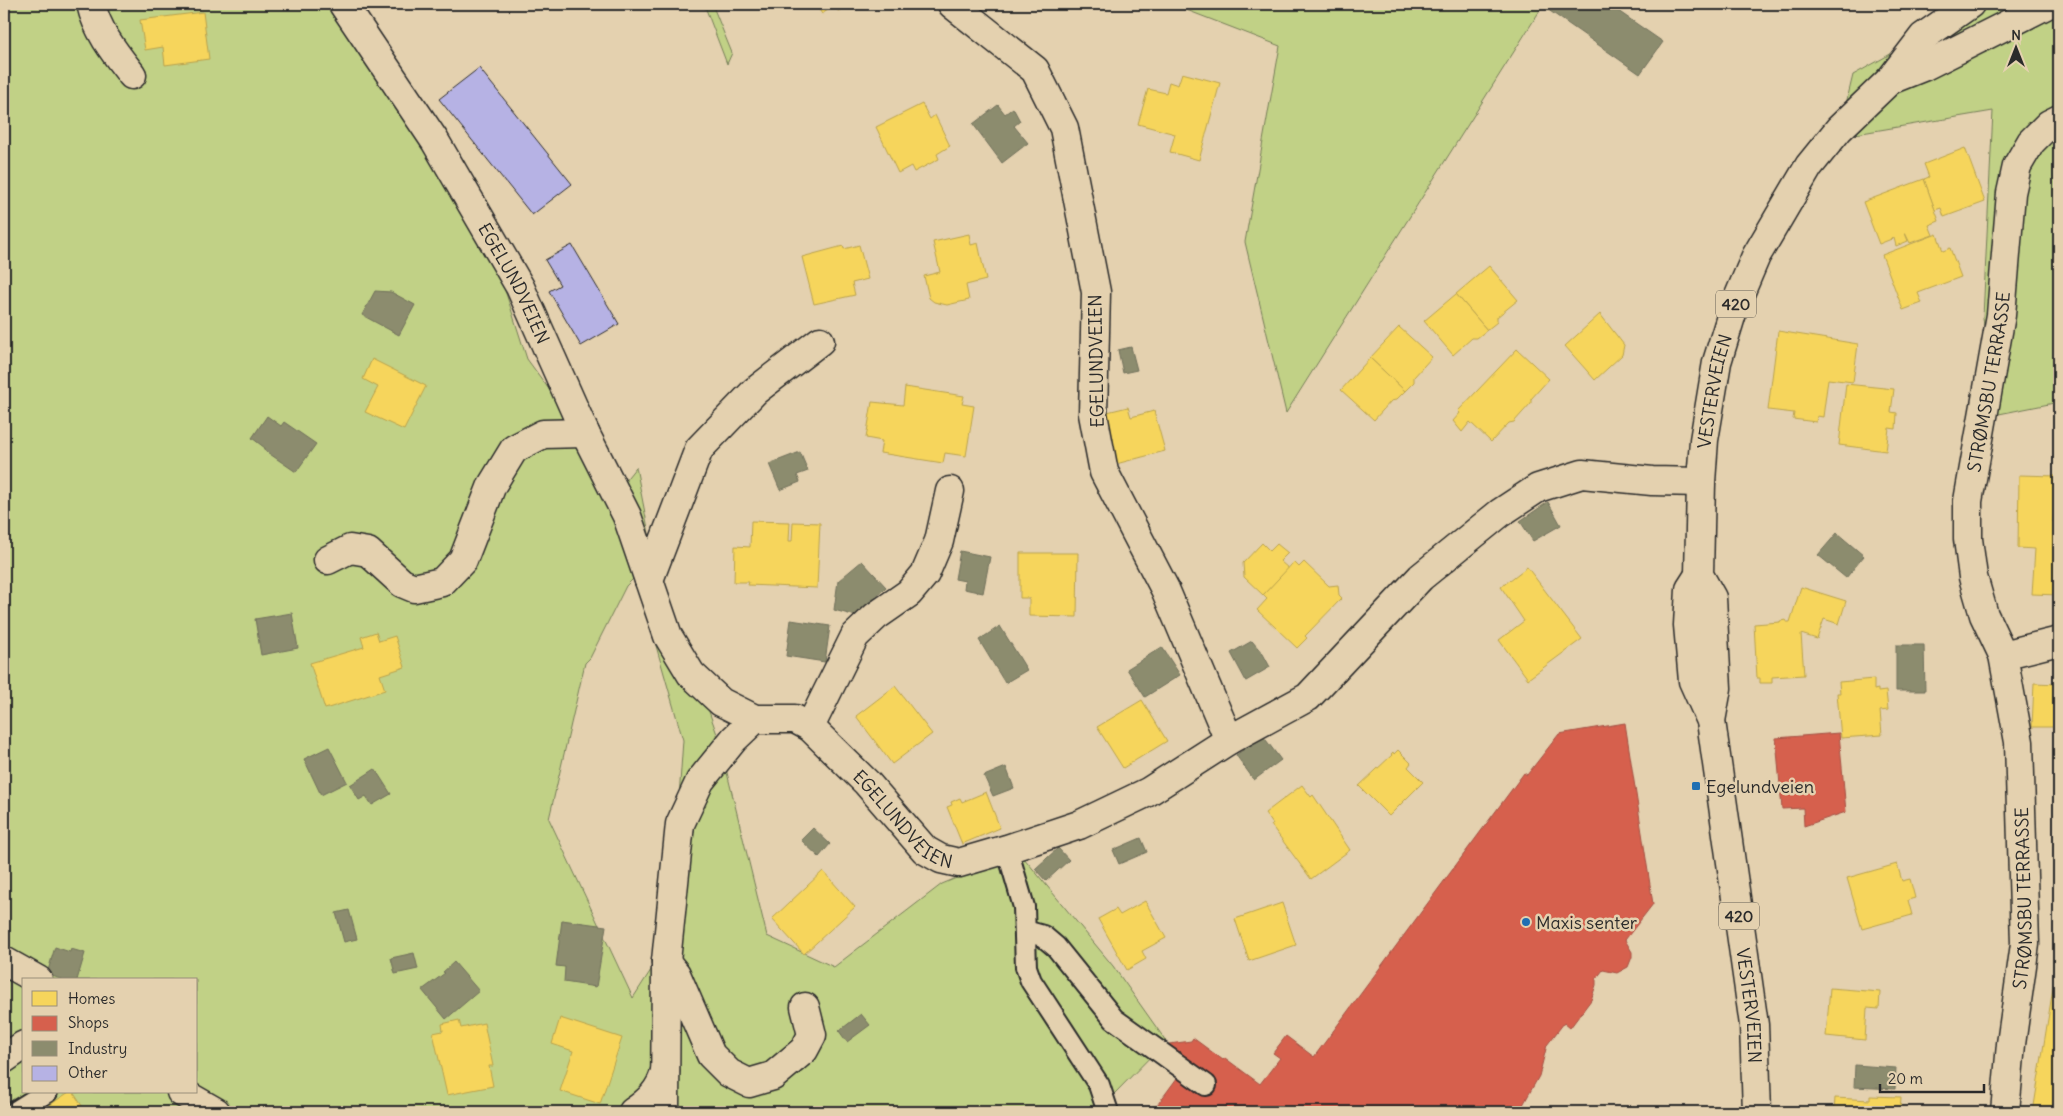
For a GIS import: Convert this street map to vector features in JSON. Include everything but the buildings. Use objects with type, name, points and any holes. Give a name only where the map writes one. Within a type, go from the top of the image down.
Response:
[{"type":"street","points":[[90,4],[107,43],[132,75]]},
{"type":"street","name":"EGELUNDVEIEN","points":[[343,4],[435,141],[520,287],[585,433],[627,516],[668,636],[691,674],[721,702],[755,718],[795,719],[810,727],[868,783],[925,850],[941,859],[959,863],[1079,825],[1148,792],[1229,740],[1308,697],[1421,577],[1500,513],[1538,488],[1582,474],[1652,481],[1700,482]]},
{"type":"street","name":"EGELUNDVEIEN","points":[[952,4],[1035,70],[1064,128],[1096,292],[1093,414],[1104,472],[1165,589],[1229,740]]},
{"type":"street","name":"VESTERVEIEN","points":[[1757,1112],[1754,1025],[1711,721],[1717,688],[1712,598],[1699,575],[1700,482],[1704,440],[1717,362],[1733,310],[1756,256],[1809,166],[1840,129],[1890,80],[1923,37],[1970,4]]},
{"type":"street","name":"VESTERVEIEN","points":[[1890,80],[1925,66],[2048,4]]},
{"type":"street","name":"STRØMSBU TERRASSE","points":[[2005,1112],[2011,1044],[2025,944],[2019,742],[2002,655],[1984,615],[1973,577],[1968,538],[1968,501],[2001,315],[2011,193],[2017,166],[2031,142],[2049,124],[2059,119]]},
{"type":"street","points":[[649,580],[699,449],[755,391],[820,341]]},
{"type":"street","points":[[328,560],[350,549],[368,552],[402,583],[414,588],[442,582],[463,560],[492,485],[514,449],[542,434],[574,435],[585,433]]},
{"type":"street","points":[[810,727],[855,636],[876,616],[909,593],[925,574],[939,541],[950,491]]},
{"type":"street","points":[[2002,655],[2059,641]]},
{"type":"street","points":[[665,1112],[666,961],[680,824],[700,781],[734,739],[755,718]]},
{"type":"street","points":[[4,961],[34,978]]},
{"type":"street","points":[[666,961],[676,974],[711,1055],[729,1073],[749,1082],[773,1076],[804,1050],[812,1035],[805,1007]]},
{"type":"street","points":[[4,1059],[22,1047]]},
{"type":"street","points":[[633,1112],[648,1102],[663,1081],[666,1068]]},
{"type":"street","points":[[185,1094],[216,1112]]},
{"type":"lane","points":[[1007,849],[1024,906],[1026,968],[1031,981],[1099,1085],[1108,1112]]},
{"type":"lane","points":[[1025,931],[1044,936],[1056,947],[1114,1019],[1206,1085]]},
{"type":"lane","points":[[15,1112],[44,1094]]},
{"type":"green space","points":[[4,4],[357,4],[397,75],[464,162],[527,359],[620,487],[636,467],[652,549],[719,740],[767,936],[834,967],[942,884],[1019,852],[1113,966],[1166,1041],[1113,1095],[1109,1112],[4,1112]],"holes":[[[636,576],[683,740],[669,942],[633,998],[549,819],[585,663],[590,658],[626,586]]]},
{"type":"green space","points":[[704,4],[712,4],[732,53],[727,64]]},
{"type":"green space","points":[[1171,4],[1544,4],[1286,413],[1245,242],[1280,46]]},
{"type":"green space","points":[[1980,4],[2059,4],[2059,31],[2055,38],[2059,52],[2059,402],[1994,415],[1983,317],[1993,111],[1838,137],[1853,75]]},
{"type":"place","name":"Egelundveien","points":[[1696,786]]},
{"type":"place","name":"Maxis senter","points":[[1526,922]]}]
